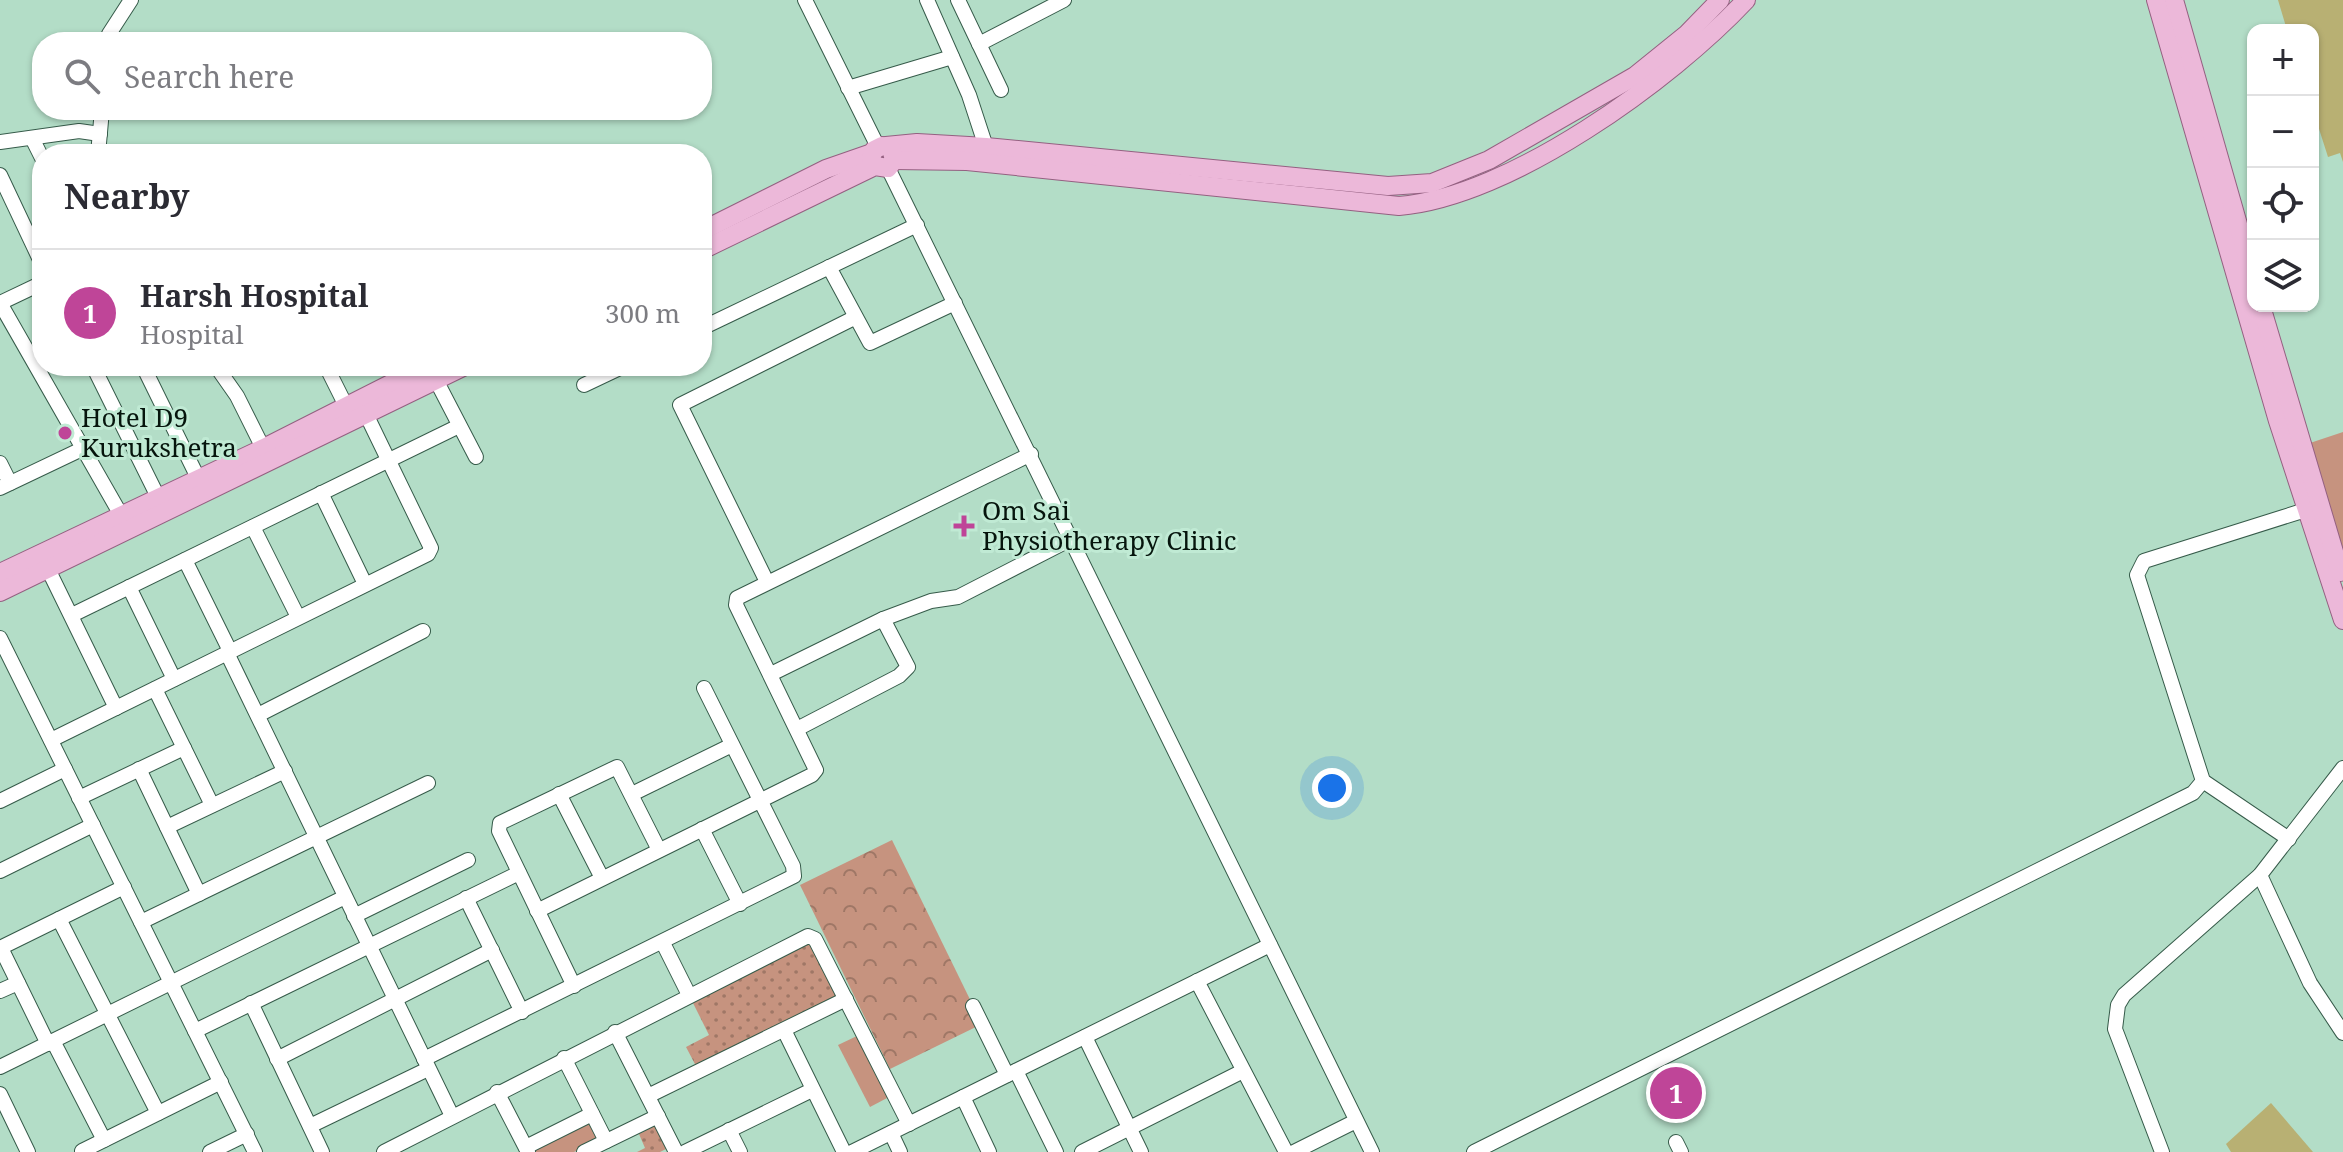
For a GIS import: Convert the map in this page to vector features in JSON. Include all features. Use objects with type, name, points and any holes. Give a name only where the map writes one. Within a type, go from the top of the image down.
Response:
[{"type":"main road","points":[[712,245],[882,157],[917,143],[1375,185],[1432,183],[1489,160],[1635,76],[1687,34],[1720,0]]},
{"type":"main road","points":[[712,226],[826,169],[882,157],[967,161],[1399,206],[1428,204],[1533,160],[1634,99],[1679,64],[1746,0]]},
{"type":"main road","points":[[2156,0],[2278,421],[2343,581]]},
{"type":"main road","points":[[2174,0],[2247,256]]},
{"type":"main road","points":[[2263,312],[2343,620]]},
{"type":"main road","points":[[267,456],[347,408],[424,376]]},
{"type":"main road","points":[[0,592],[202,486],[366,414],[426,376]]},
{"type":"main road","points":[[0,573],[158,497],[202,486]]},
{"type":"street","points":[[110,32],[131,0]]},
{"type":"street","points":[[805,0],[1073,538],[1372,1152]]},
{"type":"street","points":[[927,0],[986,147]]},
{"type":"street","points":[[958,0],[1001,90]]},
{"type":"street","points":[[979,44],[1064,0]]},
{"type":"street","points":[[848,88],[952,57]]},
{"type":"street","points":[[99,144],[101,120]]},
{"type":"street","points":[[0,142],[79,131],[100,134]]},
{"type":"street","points":[[32,138],[35,144]]},
{"type":"street","points":[[0,175],[6,202],[32,247]]},
{"type":"street","points":[[712,323],[917,225]]},
{"type":"street","points":[[829,267],[870,343],[955,303]]},
{"type":"street","points":[[32,288],[0,303],[32,358]]},
{"type":"street","points":[[767,582],[680,405],[854,318]]},
{"type":"street","points":[[42,376],[121,515]]},
{"type":"street","points":[[98,376],[158,497]]},
{"type":"street","points":[[148,376],[202,486]]},
{"type":"street","points":[[223,376],[237,396],[267,456]]},
{"type":"street","points":[[331,376],[347,408]]},
{"type":"street","points":[[433,376],[476,457]]},
{"type":"street","points":[[584,385],[603,376]]},
{"type":"street","points":[[51,740],[431,551],[366,414]]},
{"type":"street","points":[[72,615],[459,426]]},
{"type":"street","points":[[0,463],[5,486],[84,448]]},
{"type":"street","points":[[537,911],[812,775],[816,770],[736,605],[737,598],[1031,454]]},
{"type":"street","points":[[321,493],[365,584]]},
{"type":"street","points":[[2289,839],[2203,781],[2137,575],[2138,567],[2144,561],[2313,507]]},
{"type":"street","points":[[253,527],[298,617]]},
{"type":"street","points":[[771,674],[883,619],[931,601],[958,597],[1073,538]]},
{"type":"street","points":[[185,560],[452,1116]]},
{"type":"street","points":[[48,569],[116,708]]},
{"type":"street","points":[[129,587],[174,679]]},
{"type":"street","points":[[797,729],[906,672],[908,667],[883,619]]},
{"type":"street","points":[[258,715],[423,631]]},
{"type":"street","points":[[1,644],[255,1152]]},
{"type":"street","points":[[310,1126],[522,1012],[794,876],[793,866],[704,688]]},
{"type":"street","points":[[155,689],[212,805]]},
{"type":"street","points":[[632,794],[732,745]]},
{"type":"street","points":[[79,798],[184,748]]},
{"type":"street","points":[[574,986],[499,831],[500,823],[614,767],[620,769],[659,850]]},
{"type":"street","points":[[2162,1152],[2115,1029],[2118,1005],[2124,995],[2260,875],[2343,768]]},
{"type":"street","points":[[0,801],[65,769]]},
{"type":"street","points":[[139,769],[199,894]]},
{"type":"street","points":[[167,827],[285,771]]},
{"type":"street","points":[[1474,1152],[1493,1148],[2179,801],[2193,793],[2203,781]]},
{"type":"street","points":[[141,922],[428,783]]},
{"type":"street","points":[[559,794],[602,878]]},
{"type":"street","points":[[0,871],[93,825]]},
{"type":"street","points":[[702,829],[740,904]]},
{"type":"street","points":[[354,916],[468,860]]},
{"type":"street","points":[[195,1031],[519,873]]},
{"type":"street","points":[[2260,875],[2310,983],[2343,1033]]},
{"type":"street","points":[[104,1140],[0,948],[124,887]]},
{"type":"street","points":[[0,1067],[345,897]]},
{"type":"street","points":[[466,898],[522,1012]]},
{"type":"street","points":[[59,919],[158,1113]]},
{"type":"street","points":[[384,1152],[808,936],[815,939],[909,1124]]},
{"type":"street","points":[[663,943],[689,995]]},
{"type":"street","points":[[852,1152],[1270,945]]},
{"type":"street","points":[[277,1059],[492,950]]},
{"type":"street","points":[[1197,981],[1286,1152]]},
{"type":"street","points":[[0,991],[18,983]]},
{"type":"street","points":[[648,1096],[846,999]]},
{"type":"street","points":[[251,1003],[322,1152]]},
{"type":"street","points":[[973,1006],[1056,1152]]},
{"type":"street","points":[[784,1030],[844,1152]]},
{"type":"street","points":[[615,1032],[676,1152]]},
{"type":"street","points":[[1085,1037],[1141,1152]]},
{"type":"street","points":[[564,1058],[606,1141]]},
{"type":"street","points":[[1082,1152],[1243,1071]]},
{"type":"street","points":[[82,1151],[221,1082]]},
{"type":"street","points":[[685,1152],[812,1090]]},
{"type":"street","points":[[497,1092],[527,1150],[592,1114]]},
{"type":"street","points":[[0,1094],[28,1152]]},
{"type":"street","points":[[963,1097],[989,1152]]},
{"type":"street","points":[[587,1151],[658,1116]]},
{"type":"street","points":[[1294,1152],[1356,1121]]},
{"type":"street","points":[[729,1130],[740,1152]]},
{"type":"street","points":[[891,1133],[900,1152]]},
{"type":"street","points":[[210,1152],[247,1134]]},
{"type":"green space","points":[[2343,432],[2343,549],[2310,443]]},
{"type":"green space","points":[[892,840],[982,1024],[890,1069],[800,885]]},
{"type":"green space","points":[[811,942],[840,997],[696,1066],[686,1047],[709,1035],[692,1001]]},
{"type":"green space","points":[[857,1036],[889,1097],[870,1107],[838,1045]]},
{"type":"green space","points":[[596,1117],[606,1137],[574,1152],[536,1152],[534,1148]]},
{"type":"green space","points":[[662,1122],[674,1145],[660,1152],[637,1152],[645,1148],[639,1134]]},
{"type":"shaded area","points":[[2278,0],[2343,0],[2343,162],[2340,153],[2328,157],[2319,129],[2319,24],[2285,24]]},
{"type":"shaded area","points":[[2271,1103],[2313,1152],[2231,1152],[2226,1144]]},
{"type":"place","name":"Hotel D9 Kurukshetra","points":[[65,433]]},
{"type":"place","name":"Om Sai Physiotherapy Clinic","points":[[964,526]]},
{"type":"place","name":"Harsh Hospital","points":[[1676,1093]]}]
